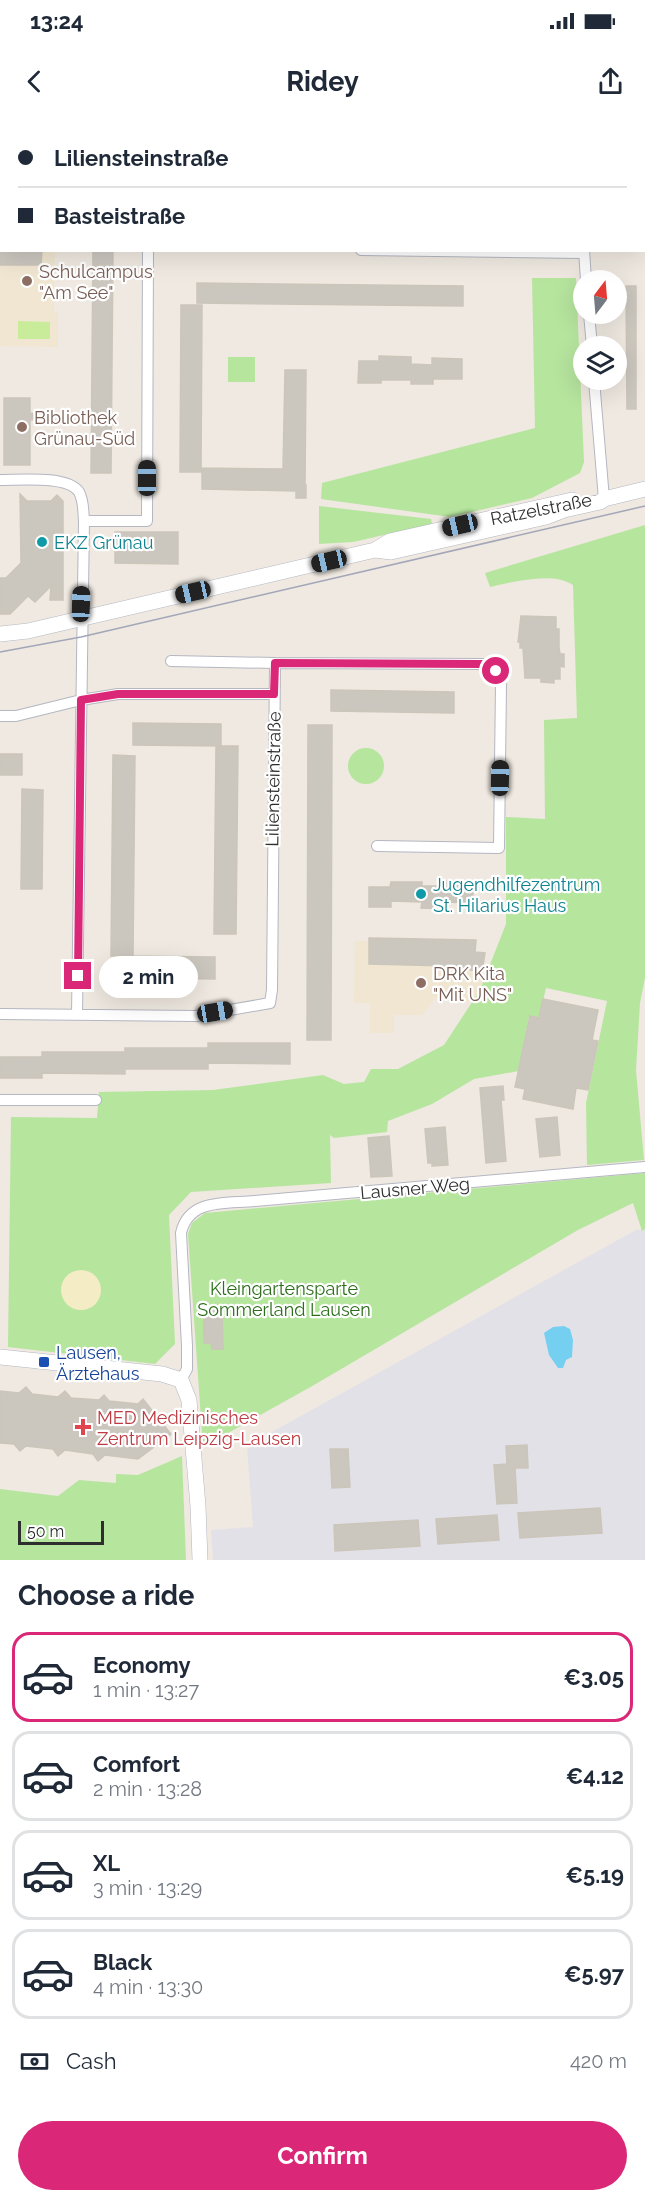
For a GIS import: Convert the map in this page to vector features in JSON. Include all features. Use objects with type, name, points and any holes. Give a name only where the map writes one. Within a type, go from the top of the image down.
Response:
[{"type":"main road","name":"Ratzelstraße","points":[[0,634],[28,630],[375,550],[391,552],[546,517],[564,510],[645,489]]},
{"type":"main road","points":[[0,1357],[162,1374],[181,1380],[189,1400],[200,1560]]},
{"type":"street","points":[[84,521],[147,521],[148,252]]},
{"type":"street","points":[[584,252],[585,270]]},
{"type":"street","points":[[595,390],[604,499]]},
{"type":"street","points":[[0,480],[56,481],[78,490],[83,500],[77,1015]]},
{"type":"street","points":[[171,661],[483,664],[496,671],[501,685],[499,848],[377,846]]},
{"type":"street","name":"Liliensteinstraße","points":[[0,1014],[196,1016],[270,1003],[272,990],[275,663]]},
{"type":"street","points":[[0,716],[16,716],[81,700],[118,694],[274,694]]},
{"type":"street","points":[[0,1100],[96,1100]]},
{"type":"street","name":"Lausner Weg","points":[[181,1380],[187,1369],[187,1346],[181,1233],[188,1216],[195,1209],[204,1206],[645,1167]]},
{"type":"shaded area","name":"Schulcampus \"Am See\"","points":[[0,252],[55,252],[54,311],[58,311],[58,347],[0,346]]},
{"type":"shaded area","name":"DRK Kita \"Mit UNS\"","points":[[355,941],[475,942],[475,952],[485,953],[483,966],[496,968],[477,1003],[436,998],[422,1015],[394,1015],[394,1033],[370,1033],[370,1003],[354,1003]]},
{"type":"shaded area","points":[[645,1229],[645,1560],[213,1560],[211,1530],[253,1527],[247,1446],[636,1230]]},
{"type":"green space","points":[[532,278],[573,278],[573,324],[578,324],[579,336],[573,336],[573,390],[581,390],[584,462],[580,473],[532,498],[450,517],[321,499],[322,483],[535,428]]},
{"type":"green space","points":[[18,321],[50,322],[50,339],[18,339]]},
{"type":"green space","points":[[228,357],[255,357],[255,382],[228,382]]},
{"type":"green space","points":[[319,506],[431,519],[432,524],[353,542],[319,544]]},
{"type":"green space","points":[[645,525],[645,978],[640,1003],[636,1070],[644,1160],[587,1165],[586,1103],[607,1001],[546,988],[539,1018],[529,1017],[519,1071],[474,1079],[432,1104],[388,1121],[387,1132],[334,1138],[330,1135],[331,1183],[191,1192],[169,1215],[175,1344],[155,1364],[8,1347],[11,1117],[97,1118],[99,1092],[213,1090],[323,1075],[344,1084],[364,1082],[371,1069],[398,1069],[444,1045],[480,990],[506,924],[506,817],[545,819],[544,720],[577,718],[573,585],[565,581],[544,578],[521,580],[490,587],[485,573]]},
{"type":"green space","points":[[366,748],[379,753],[384,766],[379,779],[366,784],[353,779],[348,766],[353,753]]},
{"type":"green space","name":"Kleingartensparte Sommerland Lausen","points":[[645,1173],[645,1229],[642,1231],[633,1203],[578,1230],[314,1385],[203,1447],[188,1234],[192,1223],[205,1213]]},
{"type":"green space","points":[[182,1456],[186,1560],[0,1560],[0,1489],[58,1496],[79,1480],[116,1483],[116,1474],[138,1475]]},
{"type":"sand","points":[[81,1270],[89,1271],[95,1276],[100,1282],[100,1298],[95,1304],[89,1309],[81,1310],[73,1309],[67,1304],[62,1298],[61,1290],[62,1282],[67,1276],[73,1271]]},
{"type":"water","points":[[564,1326],[570,1329],[573,1340],[572,1357],[566,1360],[563,1368],[558,1368],[549,1355],[544,1333],[553,1327]]},
{"type":"building","points":[[0,252],[42,252],[41,265],[0,265]]},
{"type":"building","points":[[93,252],[113,252],[111,473],[91,473]]},
{"type":"building","points":[[197,283],[463,286],[463,306],[197,303]]},
{"type":"building","points":[[627,286],[636,286],[636,409],[627,409]]},
{"type":"building","points":[[181,305],[202,305],[201,472],[180,472]]},
{"type":"building","points":[[379,356],[411,357],[411,364],[432,365],[432,358],[462,359],[462,379],[433,379],[433,384],[411,384],[411,380],[358,383],[359,361],[379,361]]},
{"type":"building","points":[[285,370],[306,370],[306,498],[296,498],[296,491],[202,489],[202,468],[283,469]]},
{"type":"building","points":[[4,398],[30,398],[30,413],[49,416],[49,418],[30,420],[30,465],[4,465]]},
{"type":"building","name":"EKZ Grünau","points":[[20,494],[27,501],[51,501],[57,495],[63,501],[63,600],[50,600],[51,586],[35,602],[28,596],[10,614],[0,614],[0,578],[6,578],[21,563]]},
{"type":"building","points":[[115,532],[178,532],[178,564],[115,563]]},
{"type":"building","points":[[521,616],[556,617],[560,654],[564,654],[564,667],[560,666],[560,679],[554,679],[554,683],[541,682],[541,678],[525,678],[523,648],[520,648],[520,642],[518,642]]},
{"type":"building","points":[[331,690],[454,692],[454,713],[331,711]]},
{"type":"building","points":[[133,723],[221,724],[221,746],[133,745]]},
{"type":"building","points":[[308,725],[332,725],[331,1040],[307,1040]]},
{"type":"building","points":[[216,746],[238,746],[236,934],[214,934]]},
{"type":"building","points":[[0,754],[22,754],[22,775],[0,775]]},
{"type":"building","points":[[113,755],[135,756],[133,956],[111,956]]},
{"type":"building","points":[[22,789],[43,790],[42,889],[21,889]]},
{"type":"building","name":"Jugendhilfezentrum St. Hilarius Haus","points":[[442,881],[473,882],[473,903],[443,902],[443,909],[421,908],[422,902],[391,901],[391,907],[369,907],[369,887],[390,887],[391,882],[422,882],[422,886],[442,886]]},
{"type":"building","points":[[369,938],[476,940],[475,952],[485,953],[482,972],[450,966],[369,964]]},
{"type":"building","points":[[127,956],[215,957],[215,979],[126,978]]},
{"type":"building","points":[[543,999],[598,1010],[592,1040],[598,1041],[588,1090],[576,1088],[573,1109],[523,1099],[525,1089],[515,1087],[530,1016],[539,1018]]},
{"type":"building","points":[[208,1043],[290,1043],[290,1064],[208,1063],[208,1069],[125,1069],[125,1074],[42,1073],[42,1078],[0,1078],[0,1057],[42,1057],[42,1052],[125,1052],[125,1048],[208,1048]]},
{"type":"building","points":[[503,1086],[504,1100],[501,1100],[506,1161],[486,1163],[480,1088]]},
{"type":"building","points":[[557,1117],[560,1155],[540,1157],[536,1119]]},
{"type":"building","points":[[445,1127],[448,1165],[432,1166],[432,1163],[428,1163],[425,1129]]},
{"type":"building","points":[[389,1136],[392,1176],[371,1177],[368,1138]]},
{"type":"building","points":[[204,1310],[222,1310],[223,1349],[212,1349],[211,1343],[204,1343]]},
{"type":"building","name":"MED Medizinisches Zentrum Leipzig-Lausen","points":[[26,1387],[32,1394],[58,1397],[65,1391],[71,1398],[99,1400],[104,1395],[109,1401],[138,1404],[143,1399],[171,1434],[138,1459],[105,1455],[98,1461],[93,1454],[65,1450],[58,1456],[53,1449],[26,1446],[20,1451],[14,1444],[0,1443],[0,1391],[19,1393]]},
{"type":"building","points":[[527,1445],[528,1468],[515,1468],[517,1503],[497,1504],[494,1465],[507,1464],[506,1446]]},
{"type":"building","points":[[330,1449],[348,1449],[350,1487],[332,1488]]},
{"type":"building","points":[[600,1508],[602,1533],[520,1538],[518,1513]]},
{"type":"building","points":[[497,1515],[499,1540],[438,1544],[436,1519]]},
{"type":"building","points":[[418,1520],[420,1546],[335,1551],[334,1525]]},
{"type":"tram line","points":[[0,652],[81,637],[645,506]]},
{"type":"place","name":"Schulcampus \"Am See\"","points":[[27,281]]},
{"type":"place","name":"Bibliothek Grünau-Süd","points":[[22,427]]},
{"type":"place","name":"EKZ Grünau","points":[[42,542]]},
{"type":"place","name":"Jugendhilfezentrum St. Hilarius Haus","points":[[421,894]]},
{"type":"place","name":"DRK Kita \"Mit UNS\"","points":[[421,983]]},
{"type":"place","name":"Lausen, Ärztehaus","points":[[44,1362]]},
{"type":"place","name":"MED Medizinisches Zentrum Leipzig-Lausen","points":[[83,1427]]},
{"type":"route","points":[[78,976],[81,700],[118,694],[274,694],[275,663],[483,664],[496,671]]}]
